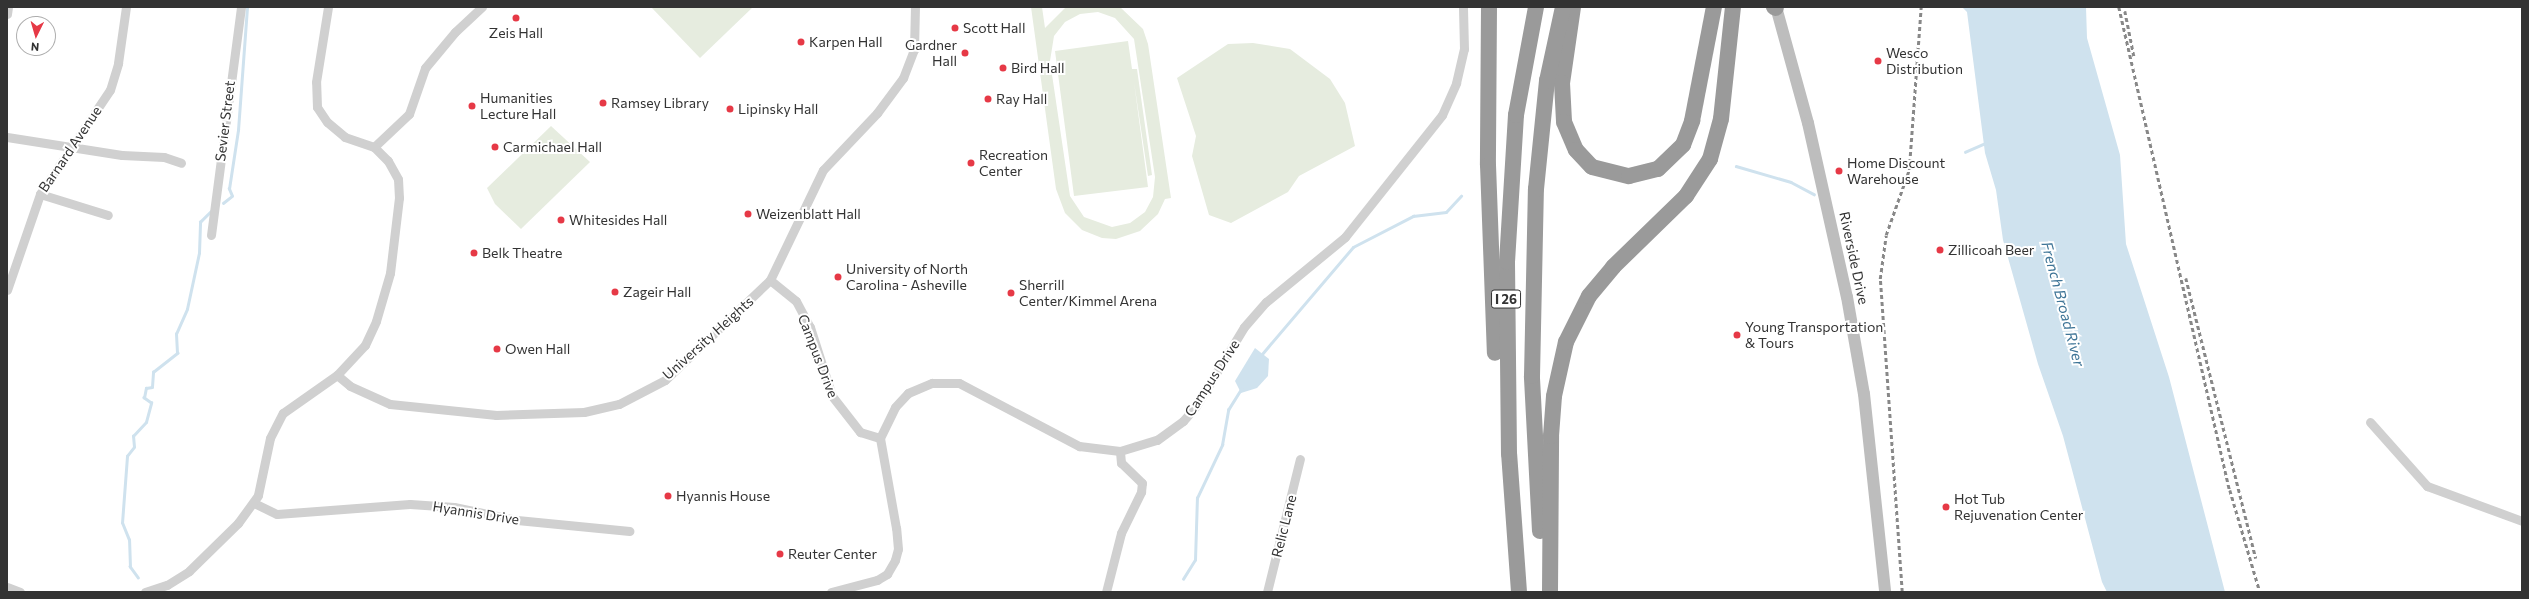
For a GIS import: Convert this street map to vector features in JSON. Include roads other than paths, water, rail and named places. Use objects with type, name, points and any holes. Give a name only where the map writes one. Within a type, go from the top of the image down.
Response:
[{"type":"highway","points":[[1489,7],[1491,260],[1505,512],[1513,528]]},
{"type":"highway","name":"I 26","points":[[1519,592],[1513,528],[1506,375],[1508,240],[1516,115],[1536,7]]},
{"type":"highway","name":"I 26","points":[[1550,588],[1543,570],[1535,453],[1533,262],[1542,118],[1563,7]]},
{"type":"highway","points":[[1573,7],[1562,84],[1564,122],[1576,150],[1588,163],[1604,172],[1629,176],[1658,169],[1683,145],[1692,121],[1714,7]]},
{"type":"highway","points":[[1550,588],[1551,436],[1554,396],[1566,342],[1589,296],[1700,178],[1718,132],[1735,11]]},
{"type":"main road","name":"Riverside Drive","points":[[1775,7],[1810,131],[1847,297],[1866,410],[1885,592]]},
{"type":"street","points":[[7,14],[8,7]]},
{"type":"street","name":"Barnard Avenue","points":[[7,290],[40,194],[110,90],[118,63],[126,7]]},
{"type":"street","name":"Sevier Street","points":[[210,235],[241,7]]},
{"type":"street","points":[[145,592],[167,585],[189,570],[254,502],[275,425],[294,403],[337,375],[365,346],[390,273],[399,198],[398,179],[388,161],[374,147],[345,137],[327,122],[317,107],[316,82],[328,7]]},
{"type":"street","points":[[374,147],[409,114],[426,68],[455,32],[482,7]]},
{"type":"street","name":"University Heights","points":[[337,375],[369,396],[410,408],[496,415],[584,412],[619,404],[665,380],[770,280],[823,170],[877,113],[903,78],[914,50],[915,7]]},
{"type":"street","name":"Campus Drive","points":[[770,280],[796,301],[841,411],[860,432],[880,438],[895,406],[908,392],[932,383],[960,383],[1079,446],[1120,451],[1157,440],[1184,421],[1244,327],[1266,302],[1345,237],[1442,115],[1456,84],[1464,49],[1463,7]]},
{"type":"street","points":[[7,137],[122,155],[164,157],[181,163]]},
{"type":"street","points":[[40,194],[108,215]]},
{"type":"street","points":[[2370,422],[2427,486],[2522,521]]},
{"type":"street","points":[[831,592],[876,580],[887,574],[895,560],[898,549],[896,528],[880,438]]},
{"type":"street","points":[[1106,592],[1121,533],[1141,492],[1142,483],[1121,463],[1120,451]]},
{"type":"street","name":"Relic Lane","points":[[1267,592],[1300,459]]},
{"type":"street","name":"Hyannis Drive","points":[[254,502],[277,514],[410,504],[454,507],[517,520],[629,531]]},
{"type":"street","points":[[7,587],[20,592]]},
{"type":"water","name":"French Broad River","points":[[1962,7],[2086,7],[2087,38],[2120,155],[2126,244],[2169,377],[2225,592],[2107,592],[2102,582],[2063,436],[2038,364],[2003,240],[1996,190],[1985,153],[1967,12]]},
{"type":"water","points":[[1255,348],[1269,359],[1268,376],[1257,388],[1241,393],[1235,381]]},
{"type":"waterway","points":[[223,203],[232,196],[229,189],[238,130],[247,7]]},
{"type":"waterway","points":[[1965,152],[1987,142]]},
{"type":"waterway","points":[[1736,166],[1791,182],[1814,194]]},
{"type":"waterway","points":[[1262,354],[1353,247],[1413,216],[1446,212],[1461,196]]},
{"type":"waterway","points":[[138,578],[130,567],[129,540],[122,523],[127,456],[134,447],[133,436],[146,422],[151,403],[144,398],[146,388],[152,387],[153,372],[177,353],[176,334],[187,309],[199,253],[200,222],[211,211]]},
{"type":"waterway","points":[[1183,579],[1195,560],[1197,498],[1222,445],[1228,410],[1241,389]]},
{"type":"railway","points":[[1902,592],[1880,279],[1886,235],[1909,170],[1921,7]]},
{"type":"railway","points":[[2119,7],[2230,490],[2260,592]]},
{"type":"railway","points":[[2125,11],[2134,56]]},
{"type":"railway","points":[[2186,278],[2256,558]]},
{"type":"place","name":"Zeis Hall","points":[[516,18]]},
{"type":"place","name":"Scott Hall","points":[[955,28]]},
{"type":"place","name":"Karpen Hall","points":[[801,42]]},
{"type":"place","name":"Gardner Hall","points":[[965,53]]},
{"type":"place","name":"Wesco Distribution","points":[[1878,61]]},
{"type":"place","name":"Bird Hall","points":[[1003,68]]},
{"type":"place","name":"Ray Hall","points":[[988,99]]},
{"type":"place","name":"Ramsey Library","points":[[603,103]]},
{"type":"place","name":"Humanities Lecture Hall","points":[[472,106]]},
{"type":"place","name":"Lipinsky Hall","points":[[730,109]]},
{"type":"place","name":"Carmichael Hall","points":[[495,147]]},
{"type":"place","name":"Recreation Center","points":[[971,163]]},
{"type":"place","name":"Home Discount Warehouse","points":[[1839,171]]},
{"type":"place","name":"Weizenblatt Hall","points":[[748,214]]},
{"type":"place","name":"Whitesides Hall","points":[[561,220]]},
{"type":"place","name":"Zillicoah Beer","points":[[1940,250]]},
{"type":"place","name":"Belk Theatre","points":[[474,253]]},
{"type":"place","name":"University of North Carolina - Asheville","points":[[838,277]]},
{"type":"place","name":"Zageir Hall","points":[[615,292]]},
{"type":"place","name":"Sherrill Center/Kimmel Arena","points":[[1011,293]]},
{"type":"place","name":"Young Transportation & Tours","points":[[1737,335]]},
{"type":"place","name":"Owen Hall","points":[[497,349]]},
{"type":"place","name":"Hyannis House","points":[[668,496]]},
{"type":"place","name":"Hot Tub Rejuvenation Center","points":[[1946,507]]},
{"type":"place","name":"Reuter Center","points":[[780,554]]}]
